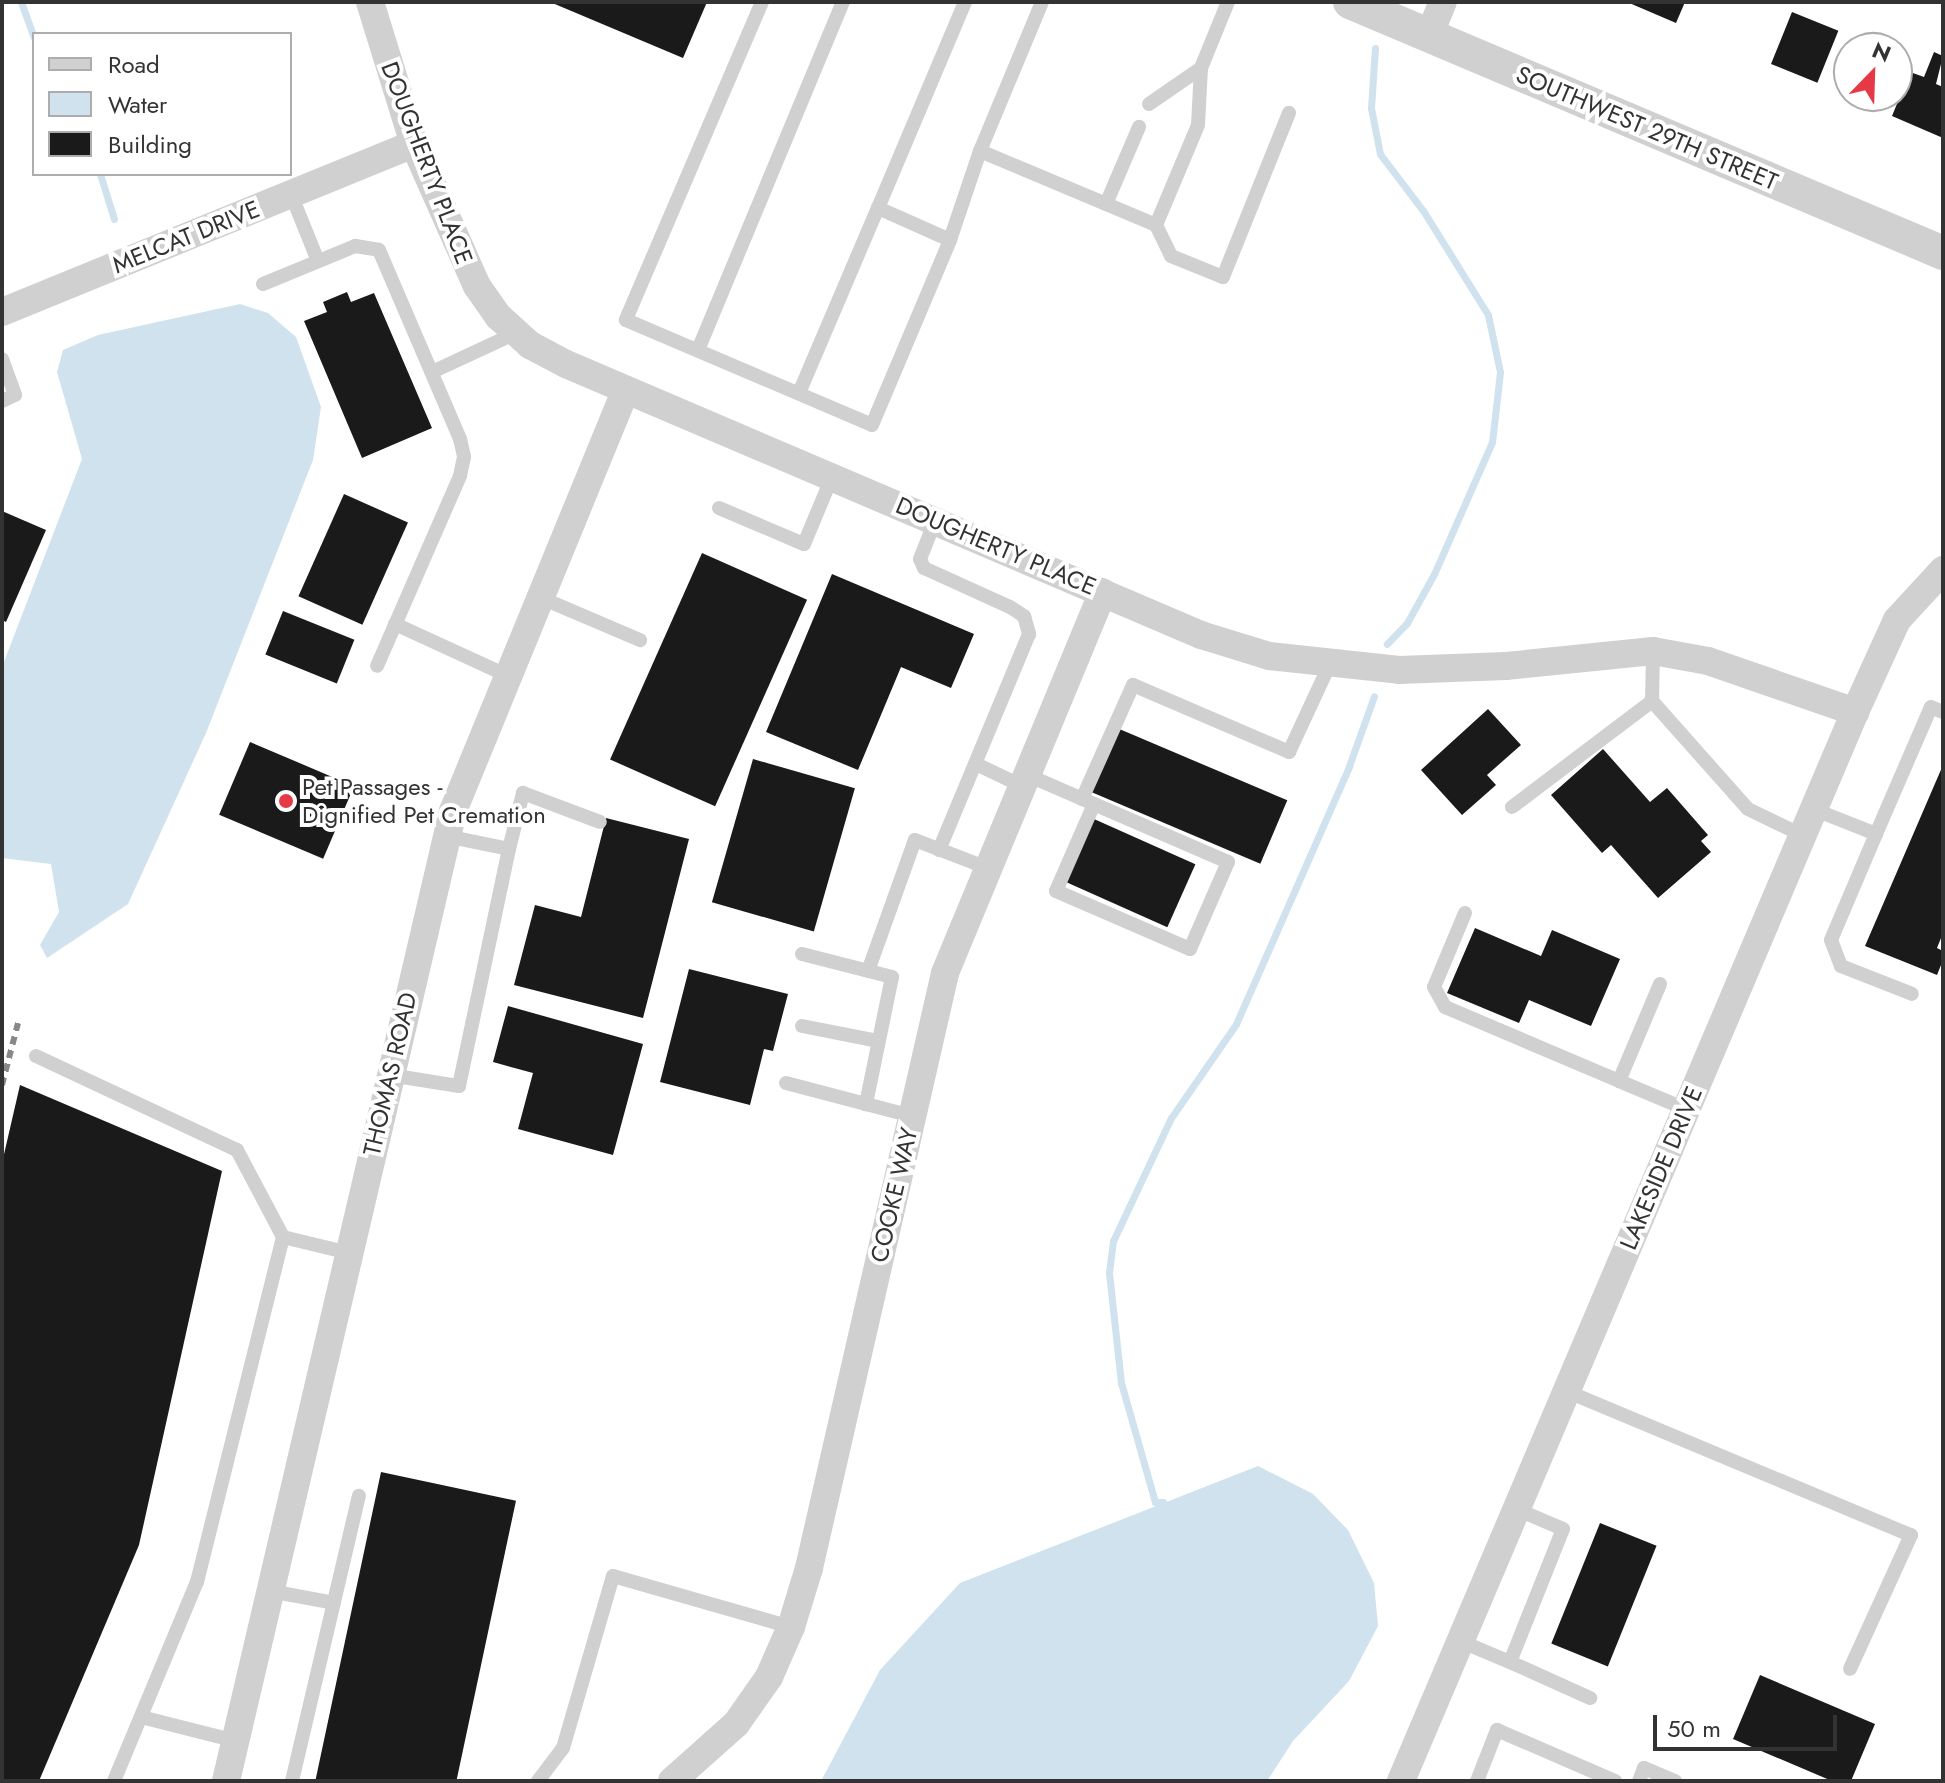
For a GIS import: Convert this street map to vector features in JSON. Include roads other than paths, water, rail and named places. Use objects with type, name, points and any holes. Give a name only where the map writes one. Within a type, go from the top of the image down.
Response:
[{"type":"street","name":"DOUGHERTY PLACE","points":[[370,2],[414,144],[477,286],[516,333],[566,364],[1201,635],[1269,656],[1329,666],[1399,670],[1506,666],[1653,651],[1708,661],[1855,712]]},
{"type":"street","name":"SOUTHWEST 29TH STREET","points":[[1350,2],[1943,253]]},
{"type":"street","points":[[1429,36],[1443,2]]},
{"type":"street","name":"MELCAT DRIVE","points":[[2,312],[414,144]]},
{"type":"street","name":"THOMAS ROAD","points":[[226,1781],[446,836],[506,675],[626,390]]},
{"type":"street","name":"LAKESIDE DRIVE","points":[[1401,1781],[1855,712],[1897,620],[1943,570]]},
{"type":"street","name":"COOKE WAY","points":[[672,1781],[736,1724],[769,1677],[791,1627],[809,1568],[945,973],[985,867],[1103,592]]},
{"type":"lane","points":[[762,2],[626,320],[872,425],[950,240],[980,151],[1042,2]]},
{"type":"lane","points":[[698,350],[843,2]]},
{"type":"lane","points":[[799,393],[965,2]]},
{"type":"lane","points":[[1156,225],[1198,125],[1201,68],[1228,2]]},
{"type":"lane","points":[[1149,104],[1201,68]]},
{"type":"lane","points":[[980,151],[1156,225],[1171,256],[1223,277],[1289,113]]},
{"type":"lane","points":[[1106,204],[1139,127]]},
{"type":"lane","points":[[291,194],[318,261]]},
{"type":"lane","points":[[878,208],[950,240]]},
{"type":"lane","points":[[263,284],[355,246],[379,250],[432,372],[464,457],[377,666]]},
{"type":"lane","points":[[432,372],[516,333]]},
{"type":"lane","points":[[2,359],[15,395],[2,401]]},
{"type":"lane","points":[[719,508],[804,544],[832,477]]},
{"type":"lane","points":[[935,521],[920,559],[924,568],[1010,607],[1024,616],[1029,634],[939,850]]},
{"type":"lane","points":[[539,597],[640,640]]},
{"type":"lane","points":[[395,624],[506,675]]},
{"type":"lane","points":[[1653,651],[1652,701],[1748,809],[1802,835]]},
{"type":"lane","points":[[976,764],[1088,801],[1228,862],[1190,949],[1056,891],[1088,801],[1133,685],[1289,752],[1329,666]]},
{"type":"lane","points":[[1512,807],[1652,701]]},
{"type":"lane","points":[[1912,994],[1841,966],[1831,940],[1931,707],[1943,712]]},
{"type":"lane","points":[[390,1075],[459,1086],[523,793],[600,822]]},
{"type":"lane","points":[[1813,809],[1876,834]]},
{"type":"lane","points":[[446,836],[509,849]]},
{"type":"lane","points":[[868,971],[915,840],[985,867]]},
{"type":"lane","points":[[1465,913],[1434,987],[1445,1007],[1686,1109]]},
{"type":"lane","points":[[802,954],[892,977],[866,1104]]},
{"type":"lane","points":[[1619,1081],[1660,984]]},
{"type":"lane","points":[[802,1026],[878,1041]]},
{"type":"lane","points":[[36,1056],[237,1150],[283,1237],[197,1582],[114,1781]]},
{"type":"lane","points":[[786,1083],[912,1116]]},
{"type":"lane","points":[[283,1237],[349,1253]]},
{"type":"lane","points":[[1566,1391],[1911,1535],[1850,1669]]},
{"type":"lane","points":[[292,1781],[359,1496]]},
{"type":"lane","points":[[1510,1662],[1563,1529],[1516,1509]]},
{"type":"lane","points":[[538,1781],[563,1748],[613,1576],[791,1627]]},
{"type":"lane","points":[[270,1591],[334,1603]]},
{"type":"lane","points":[[1460,1641],[1590,1698]]},
{"type":"lane","points":[[141,1717],[236,1741]]},
{"type":"lane","points":[[1477,1781],[1497,1730],[1615,1781]]},
{"type":"lane","points":[[1639,1781],[1644,1768],[1675,1781]]},
{"type":"water","points":[[240,304],[268,313],[296,337],[321,407],[313,460],[206,733],[128,904],[47,958],[40,945],[59,912],[51,864],[2,858],[2,667],[82,459],[57,372],[63,350],[98,335]]},
{"type":"water","points":[[1258,1466],[1313,1494],[1348,1530],[1374,1583],[1378,1626],[1349,1681],[1293,1741],[1267,1781],[821,1781],[880,1670],[960,1583]]},
{"type":"waterway","points":[[21,2],[32,32]]},
{"type":"waterway","points":[[1375,48],[1371,108],[1380,154],[1424,212],[1488,315],[1500,372],[1492,442],[1434,574],[1407,623],[1387,644]]},
{"type":"waterway","points":[[101,176],[114,219]]},
{"type":"waterway","points":[[1163,1502],[1155,1502],[1121,1383],[1109,1273],[1113,1241],[1171,1118],[1236,1024],[1349,766],[1374,696]]},
{"type":"railway","points":[[2,1085],[18,1023]]},
{"type":"place","name":"Pet Passages - Dignified Pet Cremation","points":[[286,801]]}]
